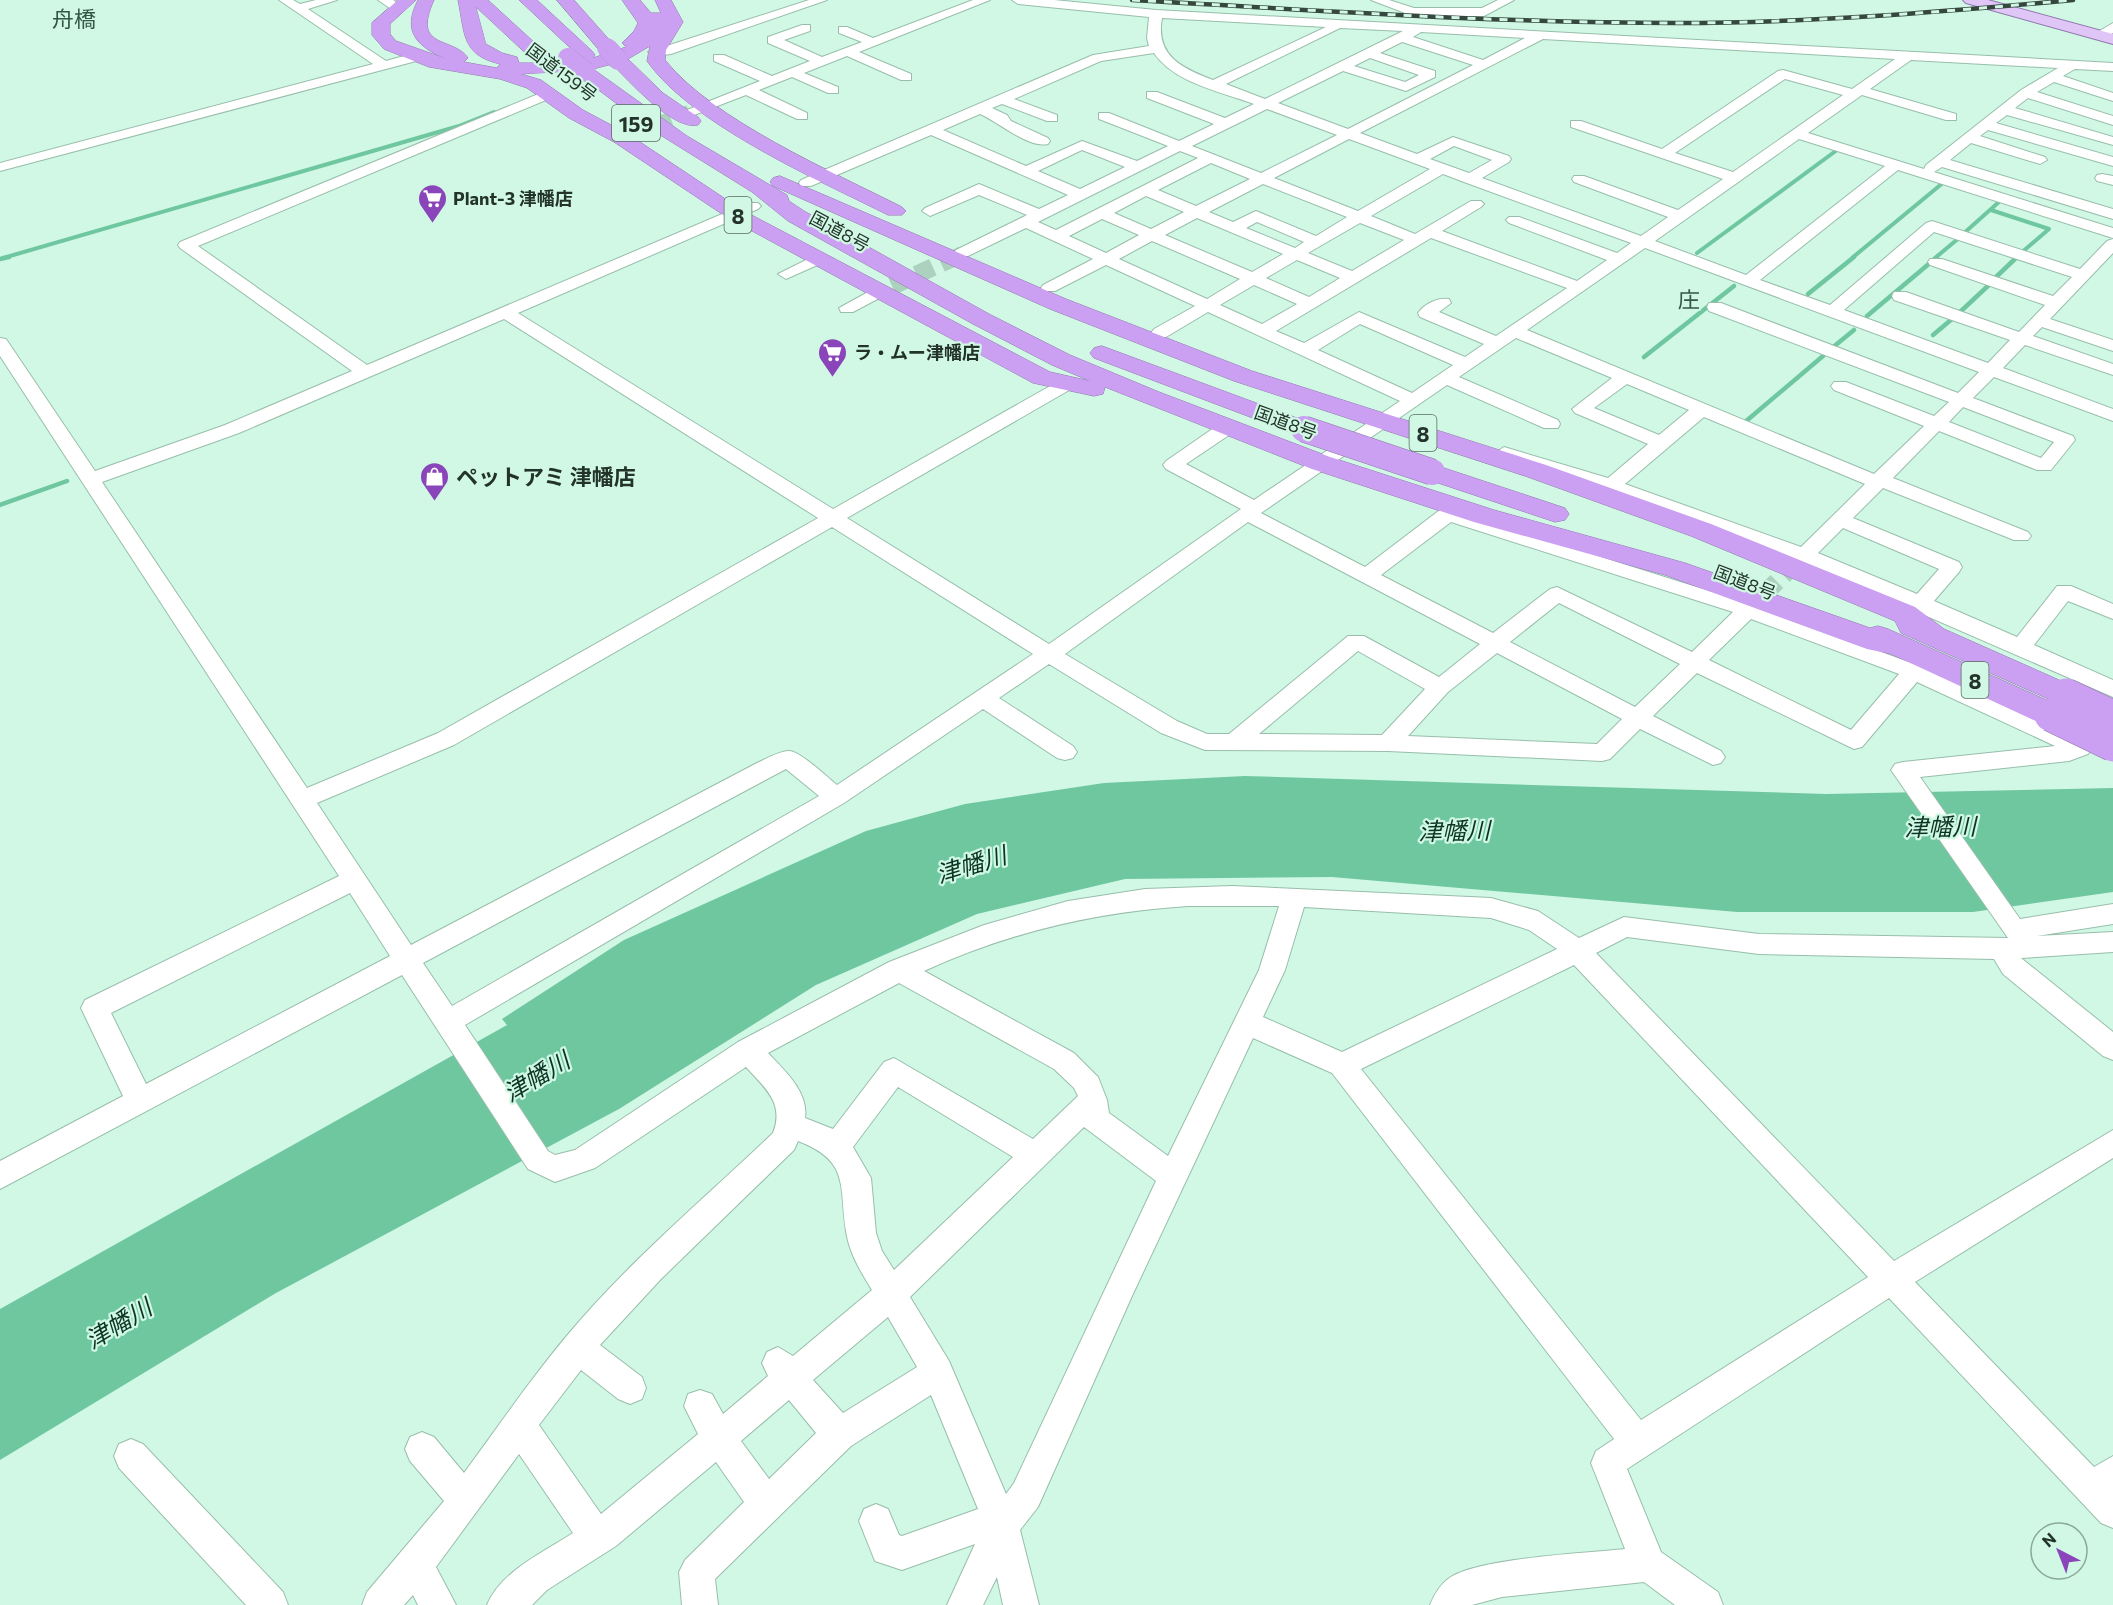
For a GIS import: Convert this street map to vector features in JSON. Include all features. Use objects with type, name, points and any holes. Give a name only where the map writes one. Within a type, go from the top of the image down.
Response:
[{"type":"highway","points":[[466,0],[471,37],[478,47],[499,59],[536,64],[591,58],[633,42],[642,34],[647,23],[642,12],[630,0]]},
{"type":"highway","name":"国道159号","points":[[478,0],[542,58],[589,62],[656,97],[711,135]]},
{"type":"highway","name":"国道8号","points":[[514,0],[528,19],[729,157],[757,198],[869,247],[1051,333],[1314,416],[1428,463],[1737,578],[1899,645],[2058,705],[2113,717]]},
{"type":"highway","name":"国道8号","points":[[527,0],[589,62]]},
{"type":"highway","points":[[407,3],[420,31],[431,44],[450,55],[484,64],[543,69],[606,60],[626,54],[641,45],[657,26],[657,15],[647,0]]},
{"type":"highway","points":[[655,52],[674,26],[672,15],[663,0]]},
{"type":"highway","name":"国道159号","points":[[568,2],[589,62],[598,100],[699,160],[729,157]]},
{"type":"highway","name":"8","points":[[407,3],[381,23],[381,35],[390,45],[415,57],[455,68],[518,78],[548,94],[585,119],[630,135],[796,216],[981,319],[1061,360],[1150,397],[1452,511],[1675,569],[1878,642],[1899,645]]},
{"type":"highway","name":"8","points":[[655,52],[660,68],[697,109],[815,178],[964,251],[1049,288],[1311,392],[1314,416]]},
{"type":"highway","name":"8","points":[[757,198],[818,258],[884,290],[966,345],[1042,378],[1065,385],[1150,397]]},
{"type":"highway","name":"8","points":[[757,198],[1058,304],[1243,376],[1314,416],[1383,421],[1482,452],[1701,530],[1905,614],[1932,634]]},
{"type":"highway","name":"国道8号","points":[[1428,463],[1716,553],[1932,634],[2058,705],[2113,744]]},
{"type":"main road","points":[[1971,0],[2109,34]]},
{"type":"street","points":[[285,0],[384,65]]},
{"type":"street","points":[[299,8],[331,0]]},
{"type":"street","points":[[655,52],[666,51],[821,0]]},
{"type":"street","points":[[697,109],[984,0]]},
{"type":"street","points":[[1018,0],[1156,14],[2113,67]]},
{"type":"street","points":[[1377,0],[1407,10],[1484,12],[1508,0]]},
{"type":"street","points":[[1407,10],[1427,0]]},
{"type":"street","points":[[1156,14],[1152,35],[1157,49],[1176,67],[1214,85],[2113,415]]},
{"type":"street","points":[[1214,85],[1332,30],[1338,23]]},
{"type":"street","points":[[806,28],[773,40],[822,62]]},
{"type":"street","points":[[964,251],[1181,147],[1184,142],[1420,28]]},
{"type":"street","points":[[843,30],[873,42]]},
{"type":"street","points":[[1049,288],[1541,34]]},
{"type":"street","points":[[1401,37],[1483,64]]},
{"type":"street","points":[[815,178],[1098,58],[1157,49]]},
{"type":"street","points":[[848,52],[906,76]]},
{"type":"street","points":[[1342,66],[1406,87],[1431,74],[1368,53]]},
{"type":"street","points":[[447,1022],[836,797],[1049,654],[1251,511],[1798,134],[1855,98],[1908,56]]},
{"type":"street","points":[[0,167],[415,57]]},
{"type":"street","points":[[719,58],[772,81]]},
{"type":"street","points":[[1924,174],[2026,93],[2072,65]]},
{"type":"street","points":[[793,73],[833,90]]},
{"type":"street","points":[[1664,154],[1784,74],[1855,98],[1951,117]]},
{"type":"street","points":[[2052,77],[2113,96]]},
{"type":"street","points":[[747,90],[802,116]]},
{"type":"street","points":[[2026,93],[2111,119]]},
{"type":"street","points":[[365,372],[186,245],[548,94]]},
{"type":"street","points":[[1152,96],[1225,123]]},
{"type":"street","points":[[1002,99],[1052,118]]},
{"type":"street","points":[[979,108],[1002,118],[1005,124],[1043,141]]},
{"type":"street","points":[[2005,110],[2113,141]]},
{"type":"street","points":[[1104,116],[1359,216],[1579,287]]},
{"type":"street","points":[[2060,162],[2111,119]]},
{"type":"street","points":[[1576,124],[1735,178]]},
{"type":"street","points":[[1986,125],[2113,162]]},
{"type":"street","points":[[929,129],[1081,195]]},
{"type":"street","points":[[1798,134],[2113,233]]},
{"type":"street","points":[[1970,138],[2040,160]]},
{"type":"street","points":[[1418,160],[1453,141],[1504,159],[1469,179]]},
{"type":"street","points":[[1026,171],[1082,145],[1138,167]]},
{"type":"street","points":[[1921,156],[2113,214]]},
{"type":"street","points":[[1056,236],[1210,158]]},
{"type":"street","points":[[1748,281],[1896,165]]},
{"type":"street","points":[[1160,333],[1441,169]]},
{"type":"street","points":[[1579,179],[1680,216]]},
{"type":"street","points":[[930,211],[979,189],[1033,219],[1056,236],[1413,400]]},
{"type":"street","points":[[1146,191],[1351,277]]},
{"type":"street","points":[[91,479],[232,429],[505,312],[757,198]]},
{"type":"street","points":[[1263,331],[1476,204]]},
{"type":"street","points":[[1101,213],[1309,303]]},
{"type":"street","points":[[1234,228],[1256,216],[1316,241]]},
{"type":"street","points":[[1514,220],[1619,258]]},
{"type":"street","points":[[1832,312],[1932,226],[2084,276]]},
{"type":"street","points":[[2076,238],[2091,226]]},
{"type":"street","points":[[1801,559],[1877,480],[2040,321],[2113,244]]},
{"type":"street","points":[[786,274],[818,258]]},
{"type":"street","points":[[1936,262],[2057,303]]},
{"type":"street","points":[[847,308],[884,290]]},
{"type":"street","points":[[1900,296],[2113,370]]},
{"type":"street","points":[[1443,303],[1426,313],[1497,343]]},
{"type":"street","points":[[1714,307],[2066,440],[2044,466],[1840,386]]},
{"type":"street","points":[[505,312],[1049,654],[1168,727],[1205,742],[1389,743],[1602,753],[1750,608]]},
{"type":"street","points":[[1305,350],[1359,317],[1466,364]]},
{"type":"street","points":[[2040,321],[2113,346]]},
{"type":"street","points":[[1515,331],[1877,480],[2021,536]]},
{"type":"street","points":[[0,343],[538,1160],[546,1167],[556,1170],[585,1159],[748,1050],[795,1022],[898,970],[950,947],[993,932],[1076,910],[1144,899],[1217,896],[1491,908],[1528,915],[1551,928],[1578,952],[1892,1280],[2106,1491]]},
{"type":"street","points":[[1625,377],[1581,409],[1661,443]]},
{"type":"street","points":[[1446,378],[1551,424]]},
{"type":"street","points":[[302,800],[446,739],[1065,385]]},
{"type":"street","points":[[1615,485],[1617,479],[1702,409]]},
{"type":"street","points":[[1228,427],[1173,465],[1367,576],[1713,757]]},
{"type":"street","points":[[1482,452],[1487,448],[1615,485],[1801,559],[1920,603],[2113,689]]},
{"type":"street","points":[[1367,576],[1452,511],[1596,560],[1750,608],[1913,672],[2080,748]]},
{"type":"street","points":[[1839,519],[1952,567],[1920,603]]},
{"type":"street","points":[[2020,647],[2064,591],[2113,612]]},
{"type":"street","points":[[1389,743],[1440,687],[1557,594],[1854,741],[1913,672]]},
{"type":"street","points":[[1236,741],[1356,641],[1440,687]]},
{"type":"street","points":[[983,698],[1065,752]]},
{"type":"street","points":[[2113,709],[2080,748],[2069,753],[1903,770],[2014,930],[2113,914]]},
{"type":"street","points":[[0,1176],[765,769],[789,759],[836,797]]},
{"type":"street","points":[[140,1102],[95,1008],[354,880]]},
{"type":"street","points":[[965,1605],[1002,1526],[1026,1495],[1272,970],[1294,898]]},
{"type":"street","points":[[1342,1065],[1578,952],[1624,927],[1759,944],[2002,949],[2113,942]]},
{"type":"street","points":[[2002,949],[2012,966],[2113,1048]]},
{"type":"street","points":[[898,970],[1064,1061],[1086,1079],[1093,1100],[1095,1119],[1174,1177]]},
{"type":"street","points":[[1246,1022],[1342,1065],[1637,1442]]},
{"type":"street","points":[[380,1605],[416,1567],[518,1424],[577,1347],[600,1321],[784,1141],[792,1126],[794,1112],[791,1100],[748,1050]]},
{"type":"street","points":[[837,1146],[894,1070],[1035,1155]]},
{"type":"street","points":[[505,1605],[535,1578],[597,1538],[719,1438],[784,1370],[890,1295],[1093,1100]]},
{"type":"street","points":[[792,1126],[829,1140],[837,1146],[856,1178],[861,1233],[869,1257],[938,1372],[1002,1526],[1021,1605]]},
{"type":"street","points":[[1705,1605],[1649,1564],[1608,1463],[1637,1442],[1892,1280],[2113,1143]]},
{"type":"street","points":[[577,1347],[630,1388]]},
{"type":"street","points":[[784,1370],[839,1434]]},
{"type":"street","points":[[700,1605],[697,1572],[766,1504],[839,1434],[938,1372]]},
{"type":"street","points":[[700,1406],[719,1438],[766,1504]]},
{"type":"street","points":[[518,1424],[597,1538]]},
{"type":"street","points":[[422,1449],[464,1499]]},
{"type":"street","points":[[131,1456],[270,1605]]},
{"type":"street","points":[[876,1521],[887,1548],[903,1553],[978,1526],[1002,1526]]},
{"type":"street","points":[[1448,1605],[1462,1590],[1502,1579],[1649,1564]]},
{"type":"street","points":[[416,1567],[438,1605]]},
{"type":"water","name":"津幡川","points":[[1245,776],[1826,794],[2113,788],[2113,892],[1973,912],[1737,912],[1332,877],[1125,879],[977,914],[816,985],[619,1109],[276,1293],[0,1460],[0,1309],[507,1025],[502,1019],[624,940],[866,831],[965,804],[1104,783]]},
{"type":"waterway","points":[[3,258],[459,126],[494,112]]},
{"type":"waterway","points":[[1697,253],[1837,150]]},
{"type":"waterway","points":[[1852,258],[1944,182]]},
{"type":"waterway","points":[[1963,234],[2000,201]]},
{"type":"waterway","points":[[1991,210],[2049,229],[2021,253]]},
{"type":"waterway","points":[[1935,258],[1959,238]]},
{"type":"waterway","points":[[0,259],[9,257]]},
{"type":"waterway","points":[[1808,294],[1854,257]]},
{"type":"waterway","points":[[1867,316],[1937,257]]},
{"type":"waterway","points":[[1996,277],[2017,257]]},
{"type":"waterway","points":[[1960,312],[1990,284]]},
{"type":"waterway","points":[[1644,357],[1734,286]]},
{"type":"waterway","points":[[1933,335],[1952,319]]},
{"type":"waterway","points":[[1832,348],[1854,330]]},
{"type":"waterway","points":[[1745,422],[1823,356]]},
{"type":"waterway","points":[[0,505],[67,481]]},
{"type":"tunnel","points":[[638,131],[689,112]]},
{"type":"tunnel","points":[[951,258],[962,253]]},
{"type":"tunnel","points":[[892,286],[955,257]]},
{"type":"tunnel","points":[[1764,594],[1797,562]]},
{"type":"tunnel","points":[[1753,605],[1766,593]]},
{"type":"railway","points":[[1132,0],[1472,18],[1676,23],[1825,19],[2073,0]]},
{"type":"place","name":"Plant-3 津幡店","points":[[432,224]]},
{"type":"place","name":"ラ・ムー津幡店","points":[[833,378]]},
{"type":"place","name":"ペットアミ 津幡店","points":[[435,502]]},
{"type":"district","name":"舟橋","points":[[74,18]]},
{"type":"district","name":"庄","points":[[1689,299]]}]
